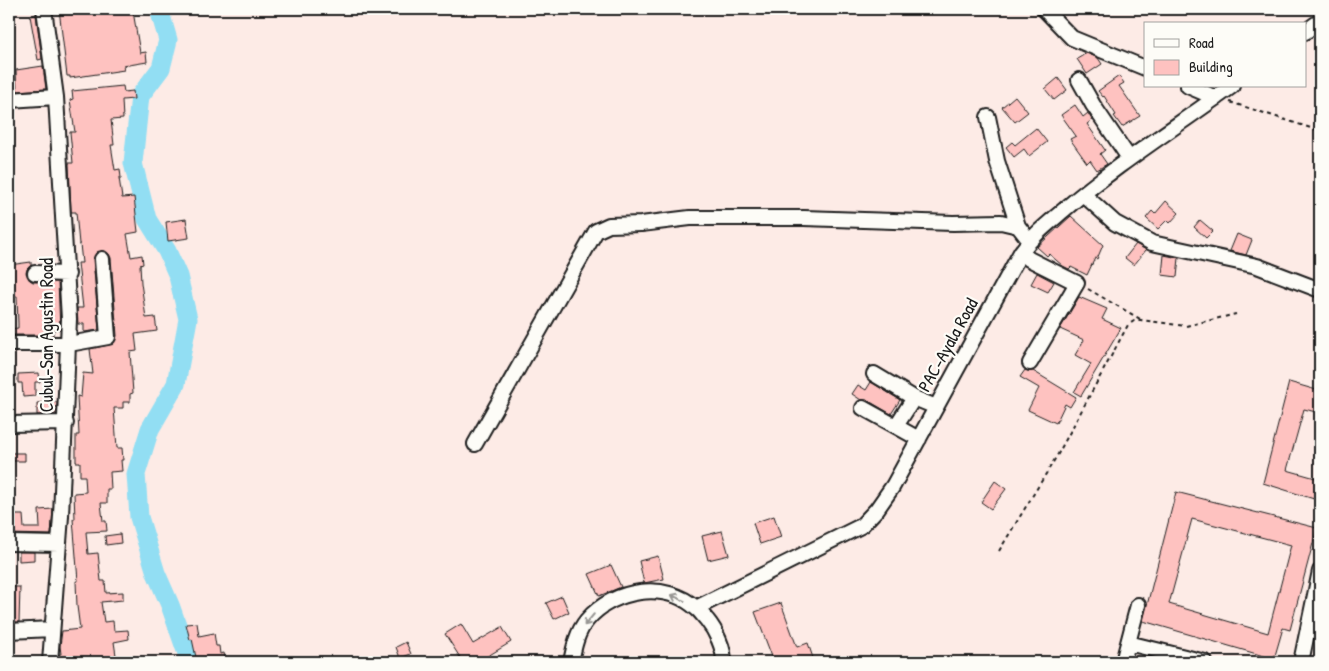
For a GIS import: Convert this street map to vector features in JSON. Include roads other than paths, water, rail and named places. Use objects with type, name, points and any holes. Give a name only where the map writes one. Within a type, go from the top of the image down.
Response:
[{"type":"street","name":"Cubul-San Agustin Road","points":[[44,9],[56,97],[68,274],[69,344],[59,544],[50,662]]},
{"type":"street","points":[[1044,9],[1072,38],[1144,68]]},
{"type":"street","points":[[1306,31],[1320,21]]},
{"type":"street","points":[[1079,80],[1129,158]]},
{"type":"street","points":[[1193,88],[1216,98]]},
{"type":"street","name":"PAC-Ayala Road","points":[[696,608],[861,526],[877,509],[893,486],[1025,246],[1083,194],[1129,158],[1229,88]]},
{"type":"street","points":[[9,100],[56,97]]},
{"type":"street","points":[[988,117],[997,161],[1030,259],[1077,283],[1030,363]]},
{"type":"street","points":[[1083,194],[1115,223],[1152,243],[1257,266],[1320,290]]},
{"type":"street","points":[[475,444],[596,231],[609,225],[640,224],[690,218],[804,218],[953,223],[1000,222],[1018,226]]},
{"type":"street","points":[[9,344],[69,344],[108,337],[102,259]]},
{"type":"street","points":[[35,273],[68,274]]},
{"type":"street","points":[[874,374],[914,398],[936,407]]},
{"type":"street","points":[[896,426],[914,398]]},
{"type":"street","points":[[863,408],[919,439]]},
{"type":"street","points":[[9,424],[66,423]]},
{"type":"street","points":[[9,543],[59,544]]},
{"type":"street","points":[[1301,662],[1320,571]]},
{"type":"street","points":[[571,662],[575,642],[587,620],[604,604],[627,593],[651,591],[675,596],[696,608],[715,629],[724,656],[724,662]]},
{"type":"street","points":[[1123,662],[1138,606]]},
{"type":"street","points":[[9,630],[52,630]]},
{"type":"street","points":[[1128,643],[1205,662]]},
{"type":"waterway","points":[[159,9],[168,40],[161,68],[140,96],[133,163],[147,219],[167,251],[178,276],[188,319],[176,384],[150,429],[136,474],[139,517],[156,573],[170,605],[190,662]]}]
